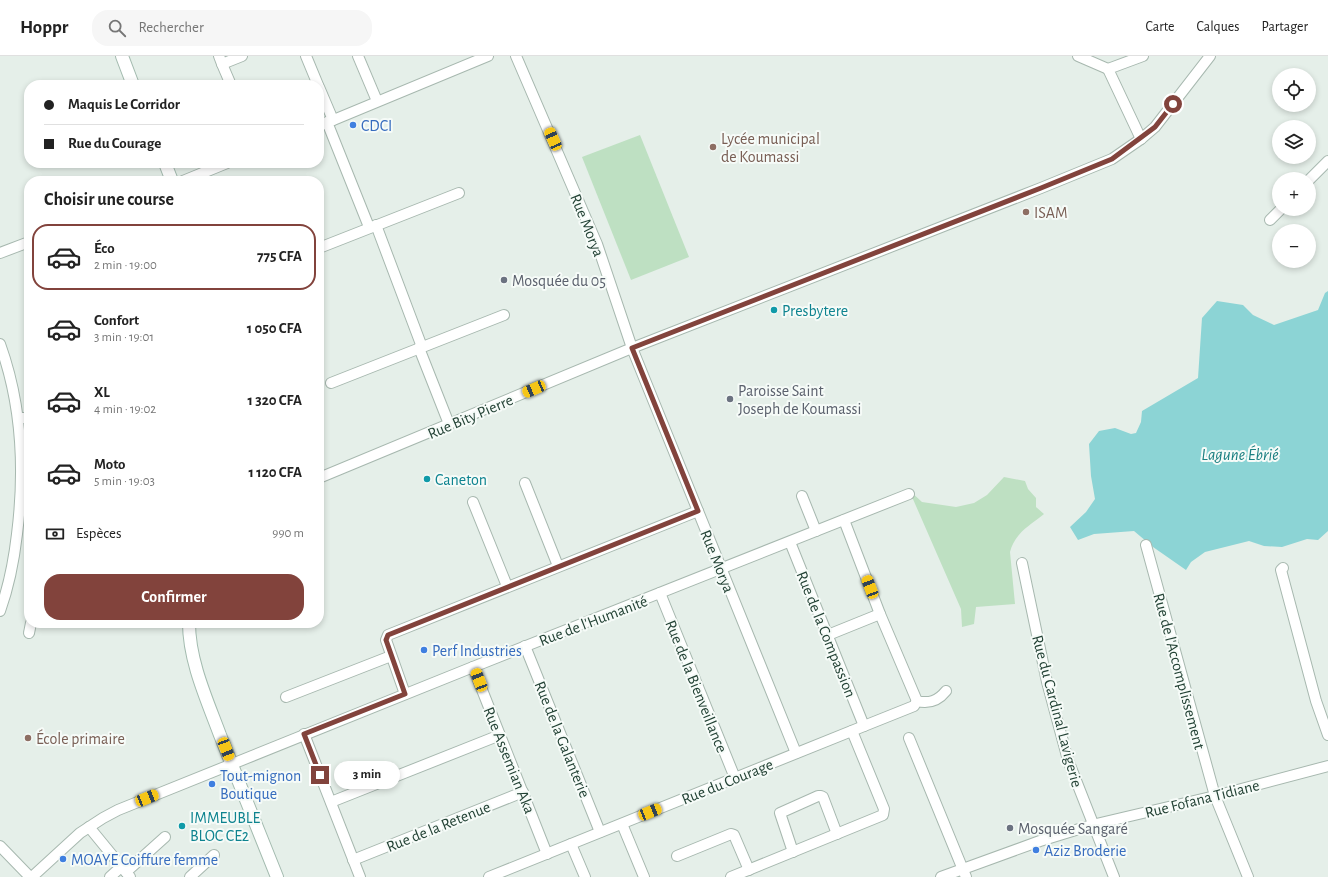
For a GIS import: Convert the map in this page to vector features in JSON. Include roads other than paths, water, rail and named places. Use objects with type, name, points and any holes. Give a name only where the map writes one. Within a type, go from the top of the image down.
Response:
[{"type":"street","points":[[122,56],[131,80]]},
{"type":"street","points":[[229,80],[221,60],[242,56]]},
{"type":"street","points":[[306,56],[316,80]]},
{"type":"street","points":[[358,56],[376,101]]},
{"type":"street","points":[[326,123],[376,101],[488,56]]},
{"type":"street","name":"Rue Morya","points":[[516,56],[597,244],[632,348],[796,753]]},
{"type":"street","points":[[1078,56],[1108,69],[1141,138]]},
{"type":"street","points":[[1108,69],[1143,56]]},
{"type":"street","name":"Rue Bity Pierre","points":[[324,476],[632,348],[1112,159],[1155,127],[1210,56]]},
{"type":"street","points":[[324,112],[326,123],[373,226],[449,424]]},
{"type":"street","points":[[1316,173],[1328,161]]},
{"type":"street","points":[[194,176],[214,168]]},
{"type":"street","points":[[324,246],[459,193]]},
{"type":"street","points":[[1270,220],[1274,216]]},
{"type":"street","points":[[0,253],[24,244]]},
{"type":"street","points":[[331,383],[504,315]]},
{"type":"street","points":[[0,344],[13,392],[18,418],[22,456],[20,506],[15,550],[6,594],[0,611]]},
{"type":"street","points":[[18,418],[24,418]]},
{"type":"street","points":[[525,483],[558,566]]},
{"type":"street","name":"Rue de l'Humanité","points":[[31,877],[89,827],[118,810],[231,763],[909,494]]},
{"type":"street","points":[[802,496],[816,532]]},
{"type":"street","points":[[474,502],[507,586]]},
{"type":"street","points":[[405,694],[386,640],[388,635],[507,586],[698,511]]},
{"type":"street","points":[[844,520],[880,614],[917,701],[925,703],[934,701],[946,691]]},
{"type":"street","name":"Rue de la Compassion","points":[[790,542],[864,726]]},
{"type":"street","name":"Rue de l'Accomplissement","points":[[1146,545],[1215,796],[1248,877]]},
{"type":"street","name":"Rue du Cardinal Lavigerie","points":[[1022,563],[1047,682],[1068,760],[1092,825],[1114,877]]},
{"type":"street","points":[[1283,568],[1281,570],[1286,591],[1316,701],[1328,735]]},
{"type":"street","name":"Rue de la Bienveillance","points":[[660,593],[735,778]]},
{"type":"street","points":[[828,635],[880,614]]},
{"type":"street","points":[[190,628],[191,643],[199,675],[231,763],[277,877]]},
{"type":"street","name":"Rue de la Galanterie","points":[[525,646],[600,832]]},
{"type":"street","points":[[286,697],[391,656]]},
{"type":"street","name":"Rue Assemian Aka","points":[[474,667],[547,854]]},
{"type":"street","name":"Rue du Courage","points":[[490,877],[914,706],[917,701]]},
{"type":"street","points":[[731,877],[884,815],[885,812],[852,731]]},
{"type":"street","points":[[304,734],[360,877]]},
{"type":"street","points":[[331,802],[500,735]]},
{"type":"street","points":[[909,738],[965,873]]},
{"type":"street","name":"Rue Fofana Tidiane","points":[[941,877],[965,873],[1040,841],[1092,825],[1215,796],[1328,766]]},
{"type":"street","name":"Rue de la Retenue","points":[[354,860],[523,792]]},
{"type":"street","points":[[793,852],[780,813],[818,796],[823,797],[837,834]]},
{"type":"street","points":[[622,824],[644,877]]},
{"type":"street","points":[[89,827],[126,872]]},
{"type":"street","points":[[677,856],[731,834],[734,835],[749,870]]},
{"type":"street","points":[[110,877],[126,872],[165,837]]},
{"type":"street","points":[[571,844],[585,877]]},
{"type":"street","points":[[0,846],[31,877]]},
{"type":"street","points":[[190,877],[214,855]]},
{"type":"water","name":"Lagune Ébrié","points":[[1328,291],[1328,531],[1318,540],[1307,539],[1282,547],[1264,546],[1249,541],[1205,552],[1191,562],[1186,570],[1153,547],[1134,531],[1094,534],[1078,540],[1070,527],[1086,512],[1095,499],[1091,476],[1089,444],[1099,431],[1115,428],[1131,434],[1136,433],[1141,422],[1142,411],[1198,378],[1202,318],[1217,301],[1243,305],[1253,315],[1274,325],[1318,310],[1325,293]]},
{"type":"place","name":"CDCI","points":[[353,125]]},
{"type":"place","name":"Lycée municipal de Koumassi","points":[[713,147]]},
{"type":"place","name":"ISAM","points":[[1026,212]]},
{"type":"place","name":"Mosquée du 05","points":[[504,280]]},
{"type":"place","name":"Presbytere","points":[[774,310]]},
{"type":"place","name":"Paroisse Saint Joseph de Koumassi","points":[[730,399]]},
{"type":"place","name":"Caneton","points":[[427,479]]},
{"type":"place","name":"Perf Industries","points":[[424,650]]},
{"type":"place","name":"École primaire","points":[[28,738]]},
{"type":"place","name":"Tout-mignon Boutique","points":[[212,784]]},
{"type":"place","name":"IMMEUBLE BLOC CE2","points":[[182,826]]},
{"type":"place","name":"Mosquée Sangaré","points":[[1010,828]]},
{"type":"place","name":"Aziz Broderie","points":[[1036,850]]},
{"type":"place","name":"MOAYE Coiffure femme","points":[[63,859]]}]
